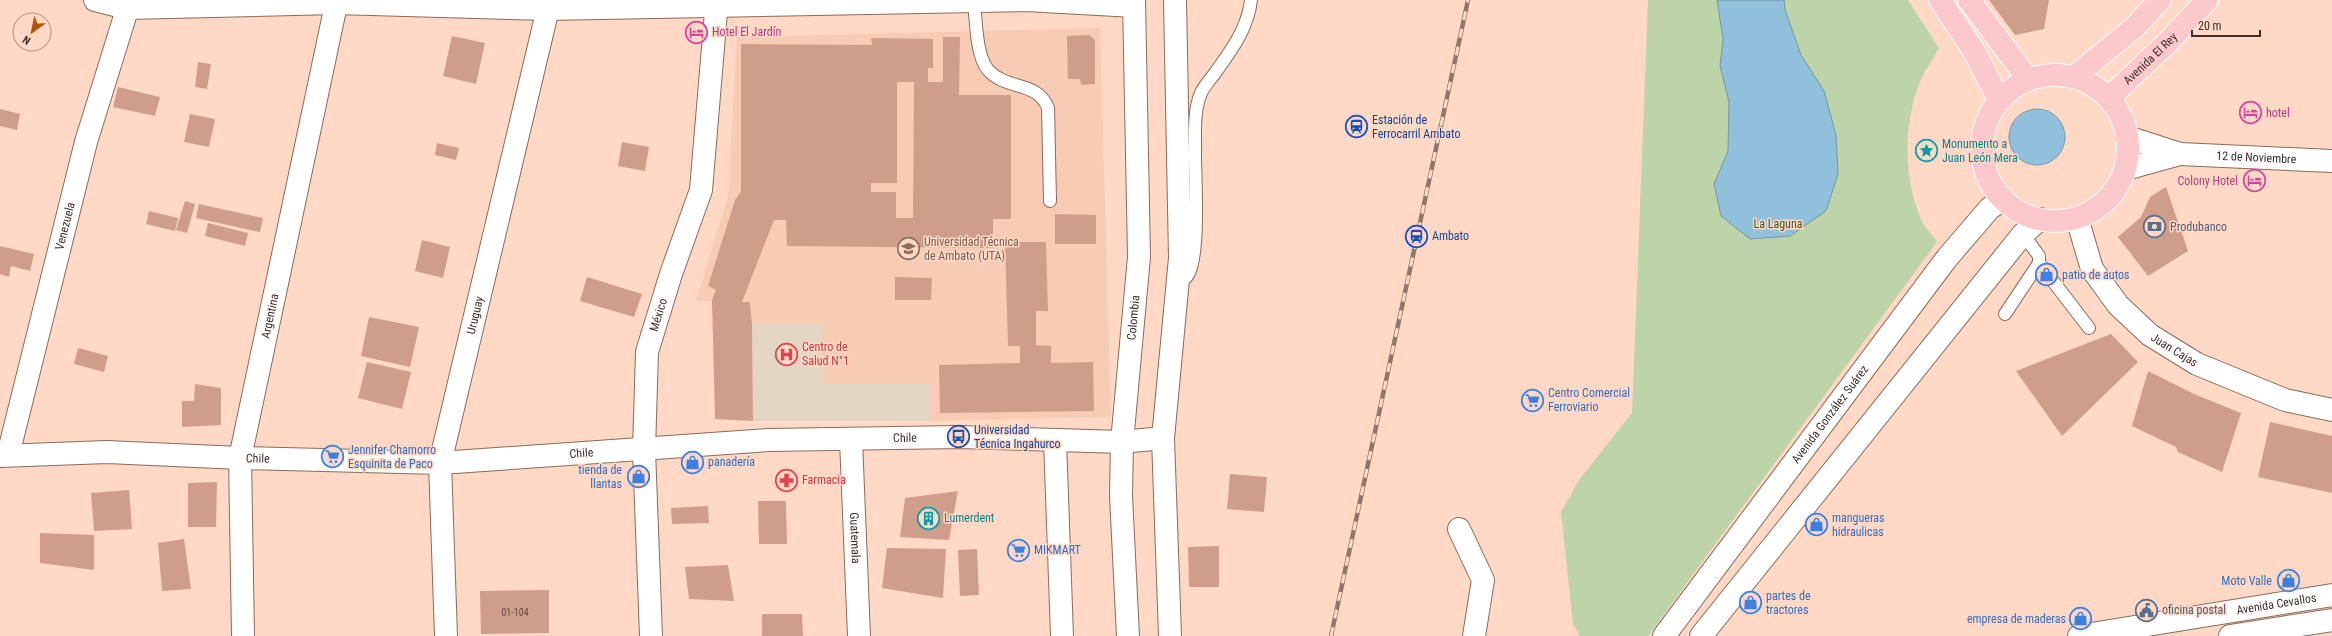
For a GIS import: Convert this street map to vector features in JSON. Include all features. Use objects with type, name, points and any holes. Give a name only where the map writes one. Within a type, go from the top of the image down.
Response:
[{"type":"main road","points":[[1940,0],[1974,51],[1999,100]]},
{"type":"main road","points":[[1969,0],[2028,79]]},
{"type":"main road","points":[[2074,77],[2135,27],[2160,0]]},
{"type":"main road","name":"Avenida El Rey","points":[[2109,98],[2169,41],[2207,0]]},
{"type":"main road","points":[[2059,75],[2074,77],[2093,85],[2109,98],[2124,124],[2127,138],[2126,169],[2112,193],[2096,208],[2077,218],[2059,221],[2040,219],[2020,212],[2003,200],[1990,183],[1986,169],[1982,141],[1987,119],[1999,100],[2007,92],[2028,79],[2059,75]]},
{"type":"street","points":[[94,0],[129,4],[337,1],[548,5],[1026,0],[1134,3]]},
{"type":"street","points":[[1170,636],[1163,438],[1179,280],[1175,0]]},
{"type":"street","name":"Argentina","points":[[243,636],[240,458],[337,1]]},
{"type":"street","name":"México","points":[[651,636],[644,450],[647,352],[671,274],[701,190],[717,3]]},
{"type":"street","name":"Colombia","points":[[1128,636],[1121,496],[1122,442],[1139,257],[1134,3]]},
{"type":"street","name":"Venezuela","points":[[4,456],[86,142],[129,4]]},
{"type":"street","name":"Uruguay","points":[[446,636],[440,463],[548,5]]},
{"type":"street","name":"12 de Noviembre","points":[[2127,138],[2180,154],[2332,161]]},
{"type":"street","name":"12 de Noviembre","points":[[2126,169],[2180,154]]},
{"type":"street","name":"Avenida González Suárez","points":[[1668,630],[1947,258],[1990,208],[2003,200]]},
{"type":"street","name":"Juan Cajas","points":[[2077,218],[2092,270],[2118,305],[2150,336],[2197,364],[2285,400],[2332,410]]},
{"type":"street","points":[[1701,636],[2023,234],[2040,219]]},
{"type":"street","name":"Chile","points":[[4,456],[107,452],[240,458],[440,463],[644,450],[769,440],[851,440],[951,437],[1122,442],[1163,438]]},
{"type":"street","name":"Guatemala","points":[[851,440],[859,636]]},
{"type":"street","points":[[1055,440],[1062,636]]},
{"type":"street","points":[[1459,529],[1483,580],[1474,636]]},
{"type":"street","name":"Avenida Cevallos","points":[[2079,636],[2332,595]]},
{"type":"street","name":"Avenida Cevallos","points":[[2230,636],[2332,620]]},
{"type":"street","points":[[1668,630],[1693,636]]},
{"type":"lane","points":[[1179,280],[1185,280],[1189,275],[1196,241],[1194,148],[1196,113],[1201,93],[1233,48],[1249,14],[1251,0]]},
{"type":"lane","points":[[974,1],[980,55],[988,70],[1004,81],[1032,90],[1044,98],[1048,108],[1050,201]]},
{"type":"lane","points":[[2005,314],[2039,263],[2039,256],[2023,234]]},
{"type":"lane","points":[[2039,263],[2089,328]]},
{"type":"shaded area","name":"Universidad Técnica de Ambato (UTA)","points":[[1100,28],[1111,417],[929,421],[928,384],[823,384],[822,324],[752,324],[750,302],[696,301],[728,196],[737,37]]},
{"type":"shaded area","name":"Centro de Salud N°1","points":[[752,324],[822,324],[823,384],[929,384],[929,421],[753,421]]},
{"type":"green space","name":"La Laguna","points":[[1648,0],[1908,0],[1939,48],[1922,77],[1916,94],[1911,111],[1908,147],[1910,183],[1914,200],[1921,220],[1937,242],[1648,636],[1580,636],[1573,624],[1561,512],[1579,480],[1632,413]]},
{"type":"water","points":[[1717,0],[1784,0],[1785,10],[1801,55],[1824,91],[1836,135],[1838,174],[1826,211],[1790,236],[1750,239],[1721,216],[1714,184],[1728,151],[1729,102],[1720,66],[1723,39]]},
{"type":"water","points":[[2037,109],[2052,114],[2060,122],[2065,137],[2060,152],[2052,160],[2037,165],[2022,160],[2014,152],[2009,137],[2014,122],[2022,114]]},
{"type":"building","points":[[1989,0],[2049,0],[2044,29],[2015,35]]},
{"type":"building","points":[[1089,35],[1095,40],[1095,84],[1081,85],[1080,79],[1068,79],[1067,36]]},
{"type":"building","points":[[452,36],[485,43],[476,84],[443,76]]},
{"type":"building","points":[[943,37],[960,37],[959,95],[1011,95],[1011,219],[993,219],[993,248],[787,246],[786,220],[774,220],[742,302],[750,302],[752,324],[753,421],[715,419],[712,300],[716,290],[708,286],[735,200],[741,191],[741,44],[872,45],[871,38],[933,39],[933,68],[928,68],[928,82],[943,82]],"holes":[[[897,82],[914,82],[913,218],[896,218],[896,192],[871,192],[871,183],[897,183]]]},
{"type":"building","points":[[198,62],[211,64],[207,89],[195,87]]},
{"type":"building","points":[[118,87],[160,97],[155,116],[113,107]]},
{"type":"building","points":[[0,109],[20,114],[17,130],[0,126]]},
{"type":"building","points":[[190,114],[215,119],[209,147],[184,142]]},
{"type":"building","points":[[622,142],[649,147],[645,171],[618,166]]},
{"type":"building","points":[[437,143],[459,148],[456,160],[435,155]]},
{"type":"building","name":"Produbanco","points":[[2166,187],[2188,251],[2148,276],[2118,237],[2141,217],[2150,197]]},
{"type":"building","points":[[185,201],[195,204],[187,233],[176,230]]},
{"type":"building","points":[[199,204],[263,218],[260,232],[196,218]]},
{"type":"building","points":[[149,211],[178,218],[175,231],[146,224]]},
{"type":"building","points":[[1055,214],[1096,215],[1096,244],[1055,244]]},
{"type":"building","points":[[208,223],[248,233],[245,246],[205,236]]},
{"type":"building","points":[[422,240],[450,247],[443,278],[415,271]]},
{"type":"building","points":[[1005,242],[1046,242],[1048,311],[1036,311],[1036,345],[1051,346],[1051,363],[1093,362],[1094,411],[940,413],[939,365],[1020,363],[1020,346],[1008,346]]},
{"type":"building","points":[[0,246],[34,254],[30,271],[11,266],[9,277],[0,274]]},
{"type":"building","points":[[587,277],[642,294],[634,317],[580,301]]},
{"type":"building","points":[[895,277],[932,278],[931,300],[895,300]]},
{"type":"building","points":[[369,317],[419,327],[410,367],[361,356]]},
{"type":"building","points":[[2111,334],[2138,362],[2062,436],[2016,371]]},
{"type":"building","points":[[78,348],[108,356],[104,372],[74,364]]},
{"type":"building","points":[[367,362],[411,372],[402,409],[358,398]]},
{"type":"building","points":[[2148,371],[2194,394],[2241,413],[2222,472],[2178,452],[2176,447],[2132,426]]},
{"type":"building","points":[[195,384],[221,388],[221,425],[182,427],[182,401],[194,401]]},
{"type":"building","points":[[2270,422],[2332,436],[2332,493],[2258,477]]},
{"type":"building","points":[[1230,474],[1267,477],[1264,512],[1227,509]]},
{"type":"building","points":[[217,482],[216,527],[188,527],[188,483]]},
{"type":"building","points":[[129,490],[132,529],[94,531],[91,493]]},
{"type":"building","name":"Lumerdent","points":[[958,491],[949,540],[900,537],[905,498]]},
{"type":"building","points":[[758,501],[786,501],[787,544],[759,544]]},
{"type":"building","points":[[708,506],[709,523],[672,524],[671,508]]},
{"type":"building","points":[[40,533],[94,535],[94,570],[40,563]]},
{"type":"building","points":[[184,539],[191,589],[162,591],[158,543]]},
{"type":"building","points":[[1219,546],[1219,587],[1189,587],[1188,547]]},
{"type":"building","points":[[887,548],[946,549],[943,598],[882,588]]},
{"type":"building","points":[[977,549],[979,595],[960,596],[958,550]]},
{"type":"building","points":[[728,565],[734,601],[689,599],[685,567]]},
{"type":"building","points":[[549,590],[549,633],[481,634],[480,591]]},
{"type":"building","points":[[762,614],[802,614],[803,636],[762,636]]},
{"type":"railway","points":[[1331,636],[1468,0]]},
{"type":"place","name":"Hotel El Jardín","points":[[697,32]]},
{"type":"place","name":"hotel","points":[[2250,113]]},
{"type":"place","name":"Estación de Ferrocarril Ambato","points":[[1356,127]]},
{"type":"place","name":"Monumento a Juan León Mera","points":[[1926,151]]},
{"type":"place","name":"Colony Hotel","points":[[2254,181]]},
{"type":"place","name":"Produbanco","points":[[2155,227]]},
{"type":"place","name":"Ambato","points":[[1417,236]]},
{"type":"place","name":"Universidad Técnica de Ambato (UTA)","points":[[909,249]]},
{"type":"place","name":"patio de autos","points":[[2047,275]]},
{"type":"place","name":"Centro de Salud N°1","points":[[787,354]]},
{"type":"place","name":"Centro Comercial Ferroviario","points":[[1533,400]]},
{"type":"place","name":"Universidad Técnica Ingahurco","points":[[959,437]]},
{"type":"place","name":"Jennifer Chamorro Esquinita de Paco","points":[[333,457]]},
{"type":"place","name":"panadería","points":[[693,462]]},
{"type":"place","name":"tienda de llantas","points":[[638,477]]},
{"type":"place","name":"Farmacia","points":[[787,480]]},
{"type":"place","name":"Lumerdent","points":[[928,518]]},
{"type":"place","name":"mangueras hidraulicas","points":[[1816,525]]},
{"type":"place","name":"MIKMART","points":[[1018,550]]},
{"type":"place","name":"Moto Valle","points":[[2288,581]]},
{"type":"place","name":"partes de tractores","points":[[1751,603]]},
{"type":"place","name":"oficina postal","points":[[2146,610]]},
{"type":"place","name":"empresa de maderas","points":[[2081,619]]}]
